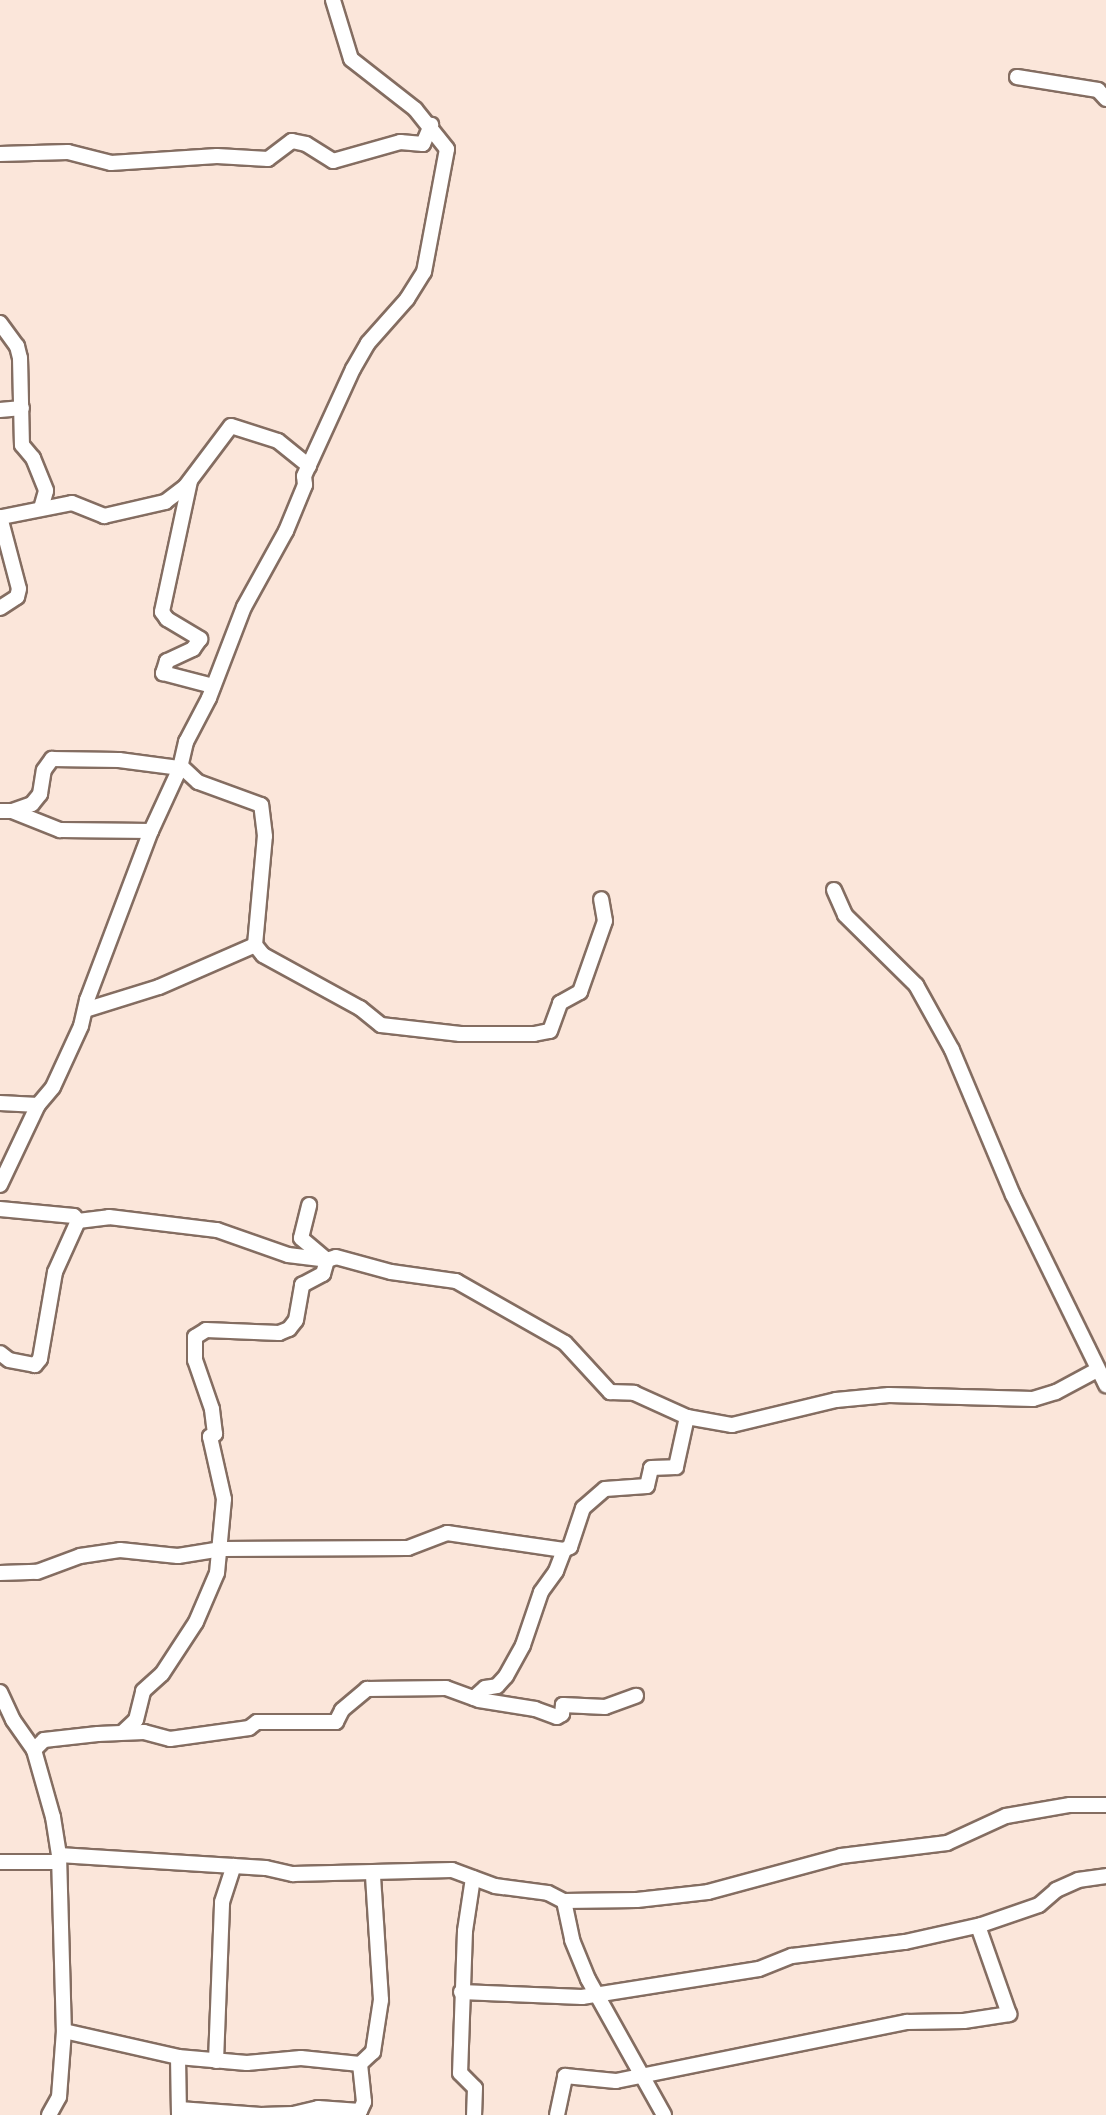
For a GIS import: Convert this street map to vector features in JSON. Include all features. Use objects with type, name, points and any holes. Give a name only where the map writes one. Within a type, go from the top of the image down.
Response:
[{"type":"street","points":[[0,1185],[38,1105],[53,1087],[85,1010],[151,831],[181,767],[186,742],[213,686],[244,607],[286,531],[309,466],[368,343],[407,299],[424,272],[448,157],[447,149],[430,125],[351,59],[333,0]]},
{"type":"street","points":[[1017,77],[1098,90],[1106,99]]},
{"type":"street","points":[[0,154],[69,152],[111,163],[217,156],[268,159],[292,141],[306,144],[333,161],[400,142],[423,144],[430,125]]},
{"type":"street","points":[[0,323],[19,352],[22,445],[33,458],[46,490],[41,508]]},
{"type":"street","points":[[0,410],[22,408]]},
{"type":"street","points":[[0,609],[17,597],[19,589],[1,517],[72,503],[104,516],[165,502],[190,481],[231,426],[278,441],[309,466]]},
{"type":"street","points":[[190,481],[162,612],[167,620],[200,639],[193,649],[167,662],[163,673],[213,686]]},
{"type":"street","points":[[6,811],[32,804],[40,794],[44,770],[52,759],[119,760],[181,767],[198,782],[261,805],[265,836],[255,945],[263,955],[360,1008],[381,1025],[460,1034],[534,1034],[549,1031],[560,1003],[580,992],[605,921],[601,898]]},
{"type":"street","points":[[6,811],[60,830],[151,831]]},
{"type":"street","points":[[834,890],[845,915],[916,985],[952,1050],[1013,1196],[1106,1386]]},
{"type":"street","points":[[85,1010],[159,987],[255,945]]},
{"type":"street","points":[[0,1103],[38,1105]]},
{"type":"street","points":[[309,1205],[301,1238],[327,1260]]},
{"type":"street","points":[[0,1209],[74,1216],[78,1221]]},
{"type":"street","points":[[78,1221],[109,1217],[217,1230],[270,1251],[327,1260],[336,1257],[391,1272],[456,1281],[473,1288],[504,1311],[565,1343],[610,1392],[634,1393],[687,1417],[732,1425],[836,1400],[889,1395],[1033,1398],[1056,1392],[1097,1370]]},
{"type":"street","points":[[0,1353],[9,1360],[35,1365],[40,1359],[55,1272],[78,1221]]},
{"type":"street","points":[[124,1731],[136,1720],[143,1691],[177,1653],[210,1595],[220,1550],[224,1499],[210,1437],[215,1434],[212,1409],[195,1360],[195,1337],[206,1330],[279,1333],[289,1329],[296,1320],[302,1284],[308,1278],[323,1274],[327,1260]]},
{"type":"street","points":[[0,1573],[36,1572],[80,1556],[120,1550],[178,1556],[220,1550],[408,1548],[447,1533],[564,1550],[570,1547],[584,1508],[598,1492],[647,1486],[651,1468],[676,1467],[687,1417]]},
{"type":"street","points":[[474,1698],[485,1688],[497,1686],[506,1676],[523,1645],[540,1592],[556,1571],[564,1550]]},
{"type":"street","points":[[34,1750],[44,1740],[124,1731],[170,1739],[249,1728],[257,1722],[336,1722],[342,1710],[368,1689],[446,1688],[474,1698],[535,1708],[557,1717],[562,1714],[563,1705],[605,1707],[636,1696]]},
{"type":"street","points":[[0,1692],[6,1721],[34,1750],[53,1817],[59,1859],[64,2031],[59,2097],[49,2115]]},
{"type":"street","points":[[0,1862],[59,1859],[234,1866],[293,1874],[373,1875],[452,1870],[473,1878],[548,1893],[564,1901],[637,1900],[708,1892],[841,1856],[947,1843],[1006,1816],[1070,1805],[1106,1805]]},
{"type":"street","points":[[216,2061],[222,1902],[234,1866]]},
{"type":"street","points":[[64,2031],[178,2057],[247,2063],[301,2058],[360,2064],[373,2052],[381,2000],[373,1875]]},
{"type":"street","points":[[461,1992],[561,1998],[759,1969],[792,1956],[905,1942],[978,1926],[1039,1905],[1056,1890],[1078,1880],[1106,1876]]},
{"type":"street","points":[[473,1878],[461,1992],[460,2073],[475,2088],[474,2115]]},
{"type":"street","points":[[564,1901],[572,1940],[597,1994],[621,2042],[644,2077],[664,2115]]},
{"type":"street","points":[[556,2115],[565,2076],[598,2081],[644,2077],[907,2022],[964,2021],[1009,2014],[978,1926]]},
{"type":"street","points":[[178,2057],[179,2112],[261,2115],[293,2114],[318,2108],[360,2111],[364,2102],[360,2064]]}]
